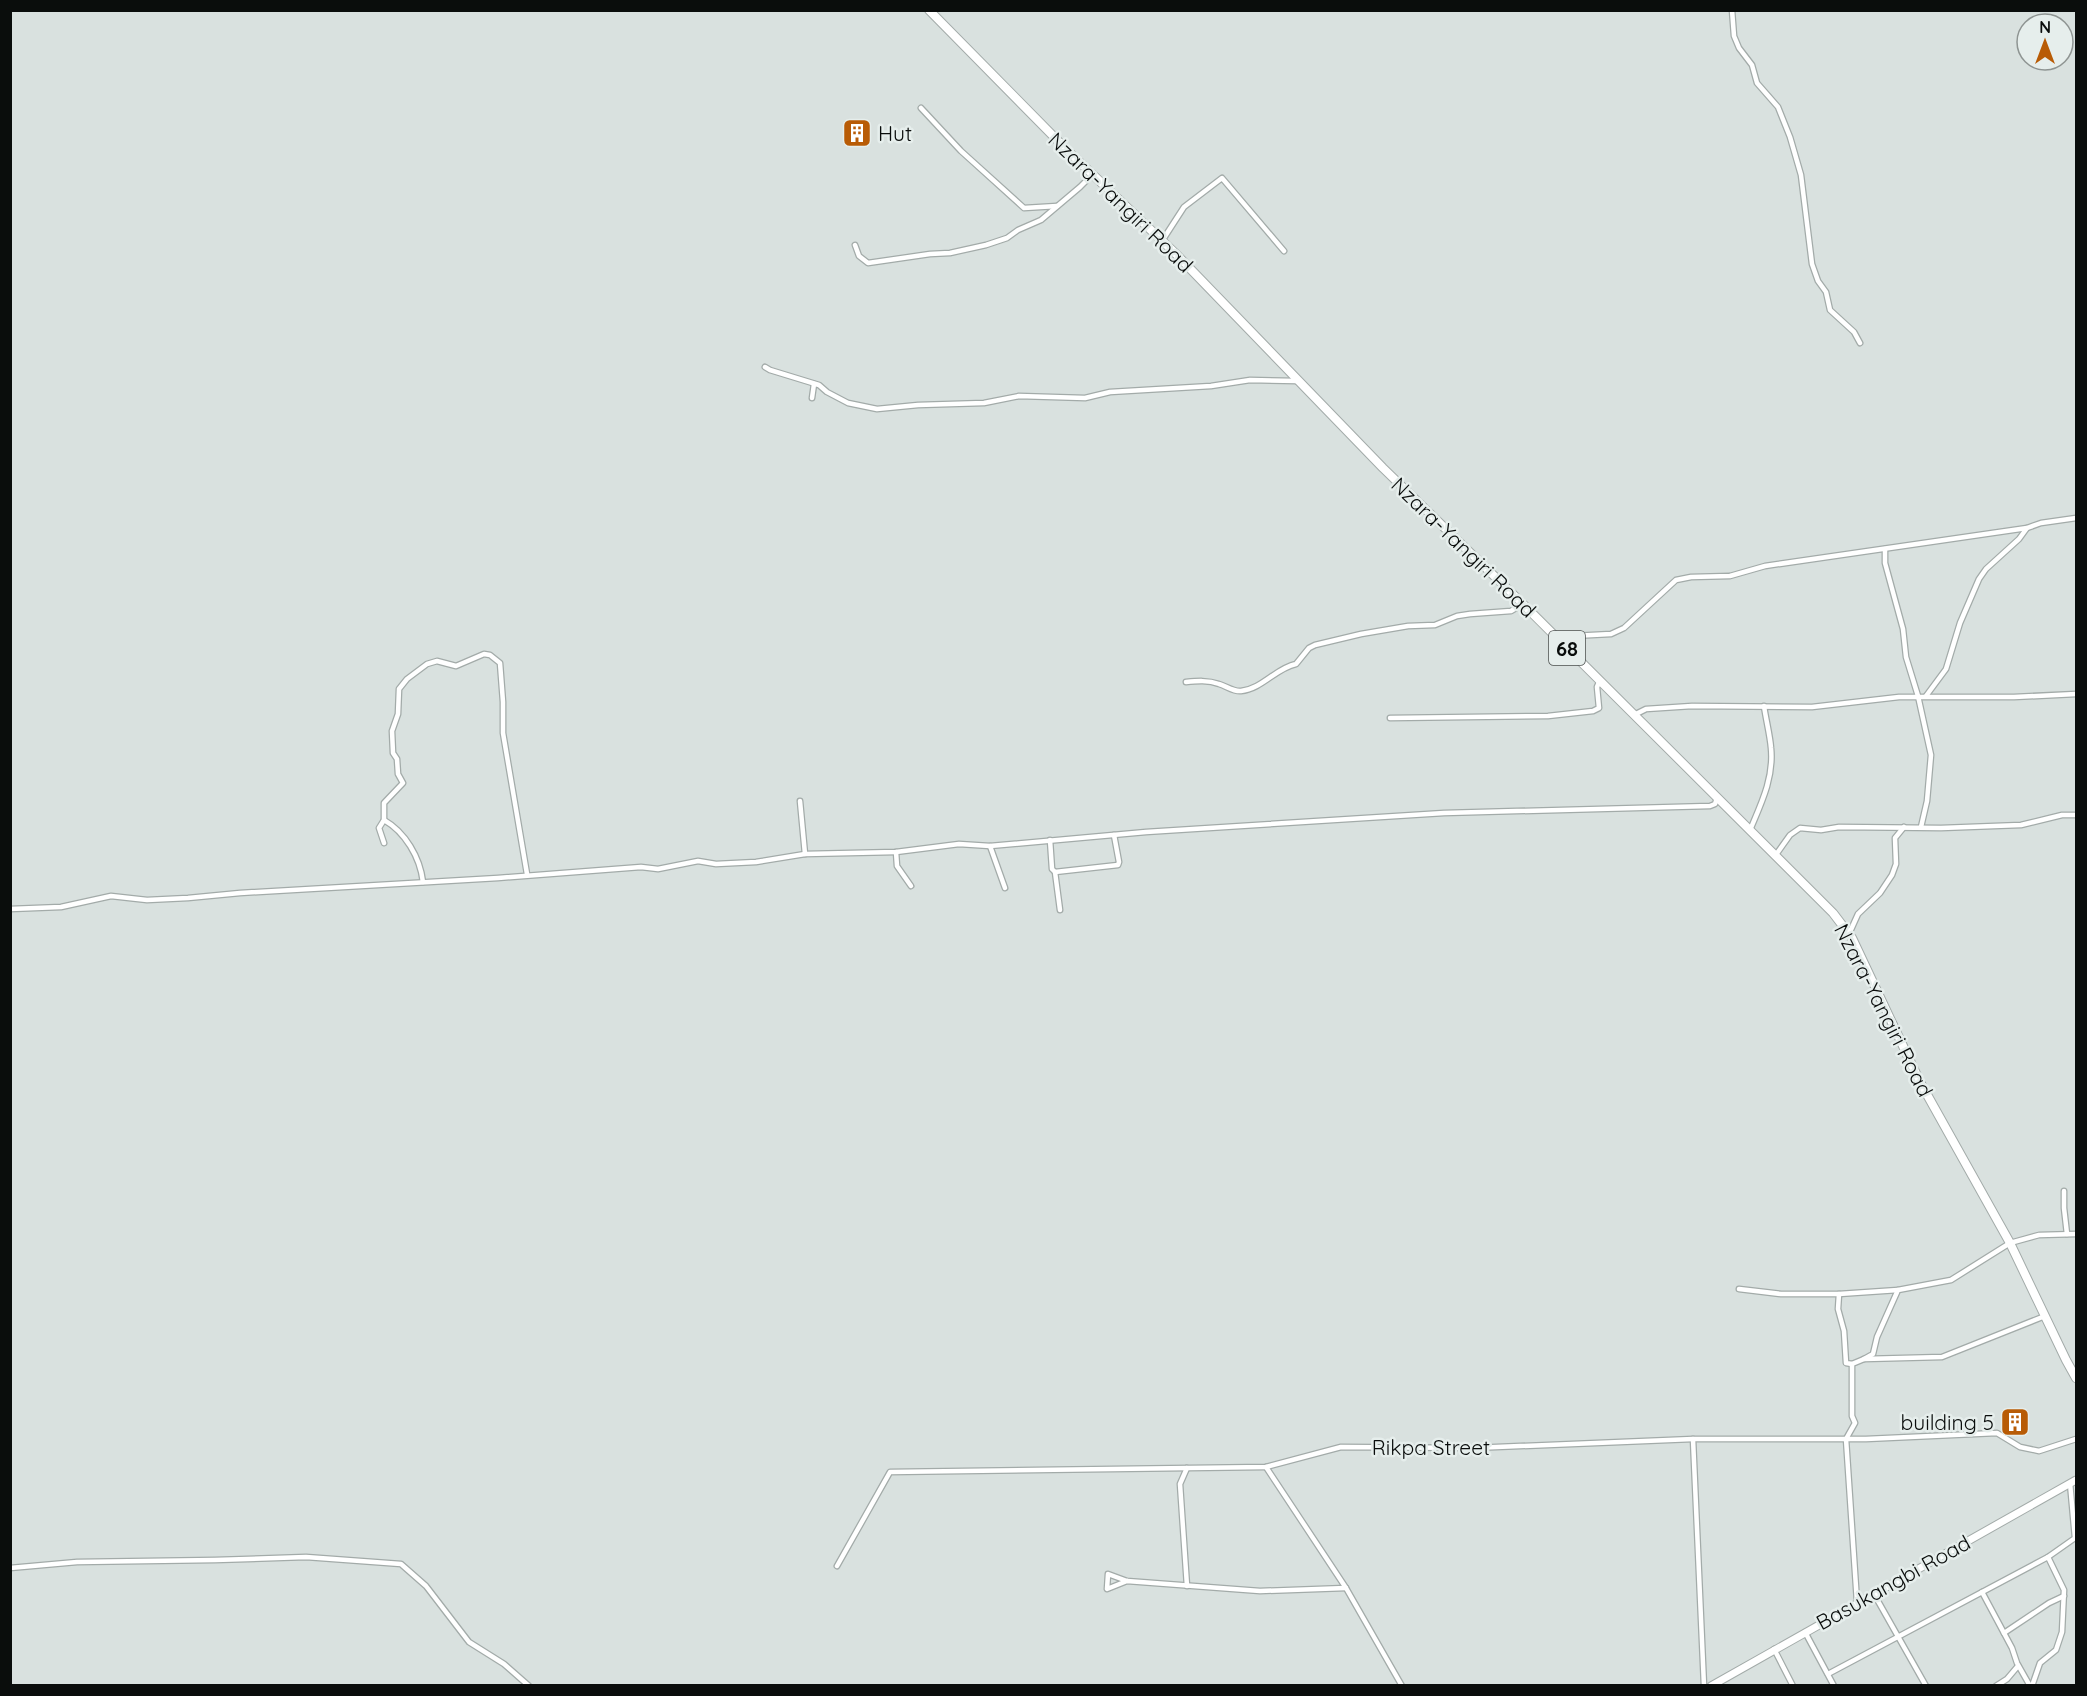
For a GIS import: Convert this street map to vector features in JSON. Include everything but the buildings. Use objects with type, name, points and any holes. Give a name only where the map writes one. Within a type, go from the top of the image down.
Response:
[{"type":"main road","name":"Nzara-Yangiri Road","points":[[929,10],[1162,241],[1383,468],[1600,680],[1833,913],[1849,934],[1920,1082],[2010,1243],[2076,1378]]},
{"type":"street","points":[[1732,10],[1734,36],[1739,48],[1752,65],[1757,83],[1778,107],[1790,137],[1801,175],[1812,264],[1818,281],[1826,292],[1830,310],[1854,333],[1860,343]]},
{"type":"street","points":[[921,108],[962,151],[1024,208],[1057,206]]},
{"type":"street","points":[[855,245],[859,256],[868,263],[958,252],[1007,238],[1018,230],[1041,220],[1080,188],[1093,174]]},
{"type":"street","points":[[1162,241],[1184,207],[1222,178],[1284,250]]},
{"type":"street","points":[[765,367],[814,384],[848,403],[877,409],[984,403],[1019,396],[1085,398],[1110,392],[1211,386],[1257,380],[1300,381]]},
{"type":"street","points":[[812,398],[814,384]]},
{"type":"street","points":[[1562,643],[1573,636],[1611,634],[1624,628],[1672,582],[1680,579],[1730,576],[1765,566],[2027,528],[2076,518]]},
{"type":"street","points":[[1926,696],[1946,669],[1955,635],[1979,579],[2027,528]]},
{"type":"street","points":[[1885,549],[1885,563],[1903,629],[1906,657],[1918,696],[1931,756],[1927,801],[1921,827]]},
{"type":"street","points":[[1186,682],[1217,683],[1243,691],[1285,666],[1296,664],[1309,648],[1315,645],[1408,626],[1435,625],[1457,616],[1511,611],[1523,604]]},
{"type":"street","points":[[384,843],[379,828],[384,820],[384,803],[403,783],[398,774],[398,759],[393,753],[392,731],[399,714],[399,688],[406,679],[426,664],[437,661],[456,666],[484,654],[490,655],[500,663],[503,702],[502,733],[527,874]]},
{"type":"street","points":[[1390,718],[1548,716],[1593,711],[1599,708],[1597,687],[1600,680]]},
{"type":"street","points":[[1634,715],[1646,708],[1812,707],[1918,696],[2014,697],[2076,694]]},
{"type":"street","points":[[1750,830],[1768,786],[1772,748],[1764,706]]},
{"type":"street","points":[[10,909],[61,907],[111,896],[147,900],[188,898],[240,892],[527,874],[642,867],[658,869],[698,861],[716,864],[756,862],[805,854],[896,852],[959,844],[990,846],[1114,835],[1444,813],[1704,806],[1714,804],[1718,798]]},
{"type":"street","points":[[800,801],[805,854]]},
{"type":"street","points":[[1775,856],[1795,830],[1800,828],[1824,830],[1893,826],[2021,825],[2062,815],[2076,815]]},
{"type":"street","points":[[384,820],[393,825],[406,838],[420,865],[423,882]]},
{"type":"street","points":[[1849,934],[1858,914],[1880,893],[1892,875],[1896,864],[1893,826]]},
{"type":"street","points":[[1895,838],[1904,827]]},
{"type":"street","points":[[1055,872],[1118,865],[1114,835]]},
{"type":"street","points":[[1050,840],[1052,869],[1055,872],[1060,910]]},
{"type":"street","points":[[990,846],[1005,888]]},
{"type":"street","points":[[896,852],[897,866],[911,886]]},
{"type":"street","points":[[2064,1191],[2067,1234]]},
{"type":"street","points":[[1739,1289],[1781,1294],[1839,1294],[1898,1290],[1951,1280],[2010,1243],[2038,1235],[2076,1234]]},
{"type":"street","points":[[1839,1294],[1838,1309],[1844,1331],[1846,1363],[1852,1364],[1872,1354],[1898,1290]]},
{"type":"street","points":[[1864,1359],[1942,1357],[2045,1316]]},
{"type":"street","points":[[1852,1364],[1852,1416],[1855,1424],[1846,1439],[1857,1602]]},
{"type":"street","name":"Rikpa Street","points":[[837,1566],[890,1472],[1266,1467],[1341,1447],[1473,1448],[1693,1439],[1846,1439],[1997,1432],[2020,1446],[2039,1451],[2076,1439]]},
{"type":"street","points":[[1693,1439],[1704,1686]]},
{"type":"street","points":[[1266,1467],[1346,1588],[1402,1686]]},
{"type":"street","points":[[1186,1468],[1180,1484],[1187,1586]]},
{"type":"street","points":[[1828,1674],[2048,1557],[2075,1538],[2073,1481]]},
{"type":"street","name":"Basukangbi Road","points":[[1711,1686],[2073,1481]]},
{"type":"street","points":[[10,1568],[77,1562],[306,1557],[400,1564],[426,1586],[469,1642],[504,1664],[528,1686]]},
{"type":"street","points":[[2031,1686],[2040,1663],[2055,1652],[2060,1641],[2063,1586],[2048,1557]]},
{"type":"street","points":[[1127,1581],[1260,1592],[1346,1588]]},
{"type":"street","points":[[1982,1592],[2013,1648],[2018,1666],[2031,1686]]},
{"type":"street","points":[[1874,1593],[1926,1686]]},
{"type":"street","points":[[2004,1633],[2049,1603],[2064,1596]]},
{"type":"street","points":[[1805,1632],[1834,1686]]},
{"type":"street","points":[[1774,1649],[1793,1686]]},
{"type":"street","points":[[1996,1686],[2007,1679],[2018,1666]]},
{"type":"place","name":"Hut","points":[[857,133]]},
{"type":"place","name":"building 5","points":[[2015,1422]]}]
